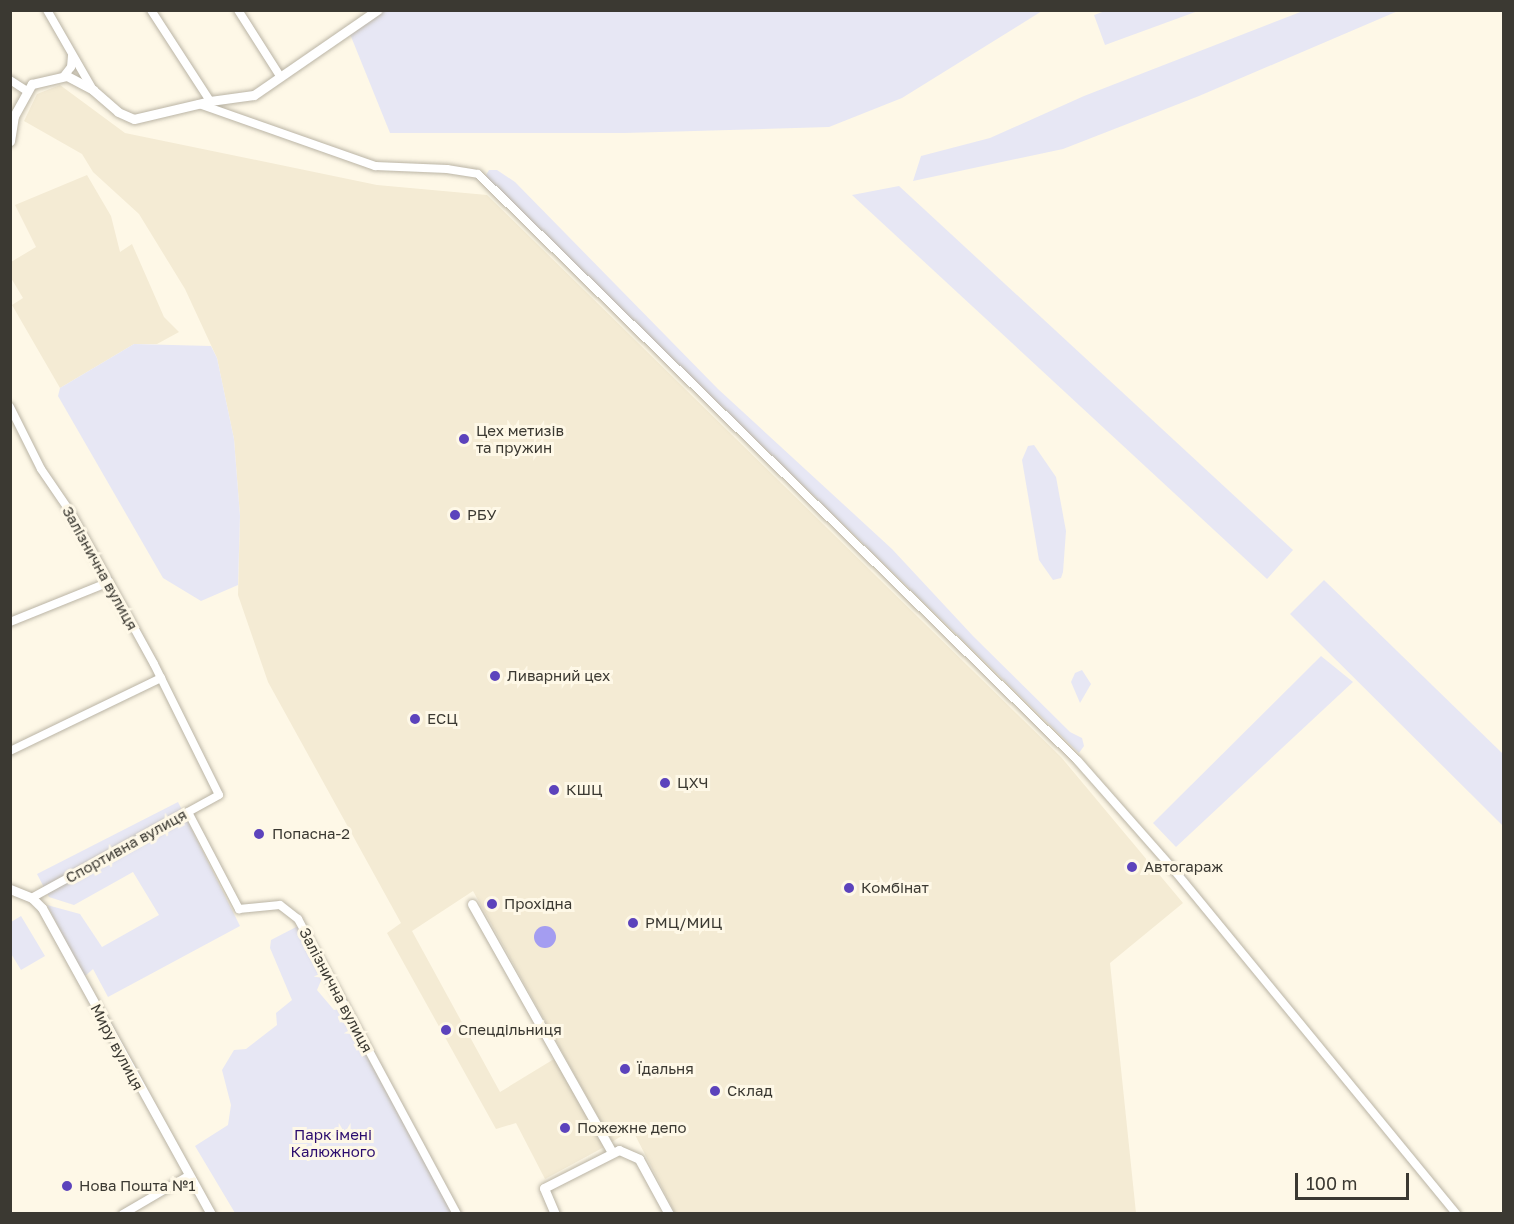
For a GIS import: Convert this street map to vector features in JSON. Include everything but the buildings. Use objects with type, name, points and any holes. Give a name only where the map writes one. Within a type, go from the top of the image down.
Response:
[{"type":"street","points":[[46,10],[93,90]]},
{"type":"street","points":[[151,10],[210,100]]},
{"type":"street","points":[[238,10],[280,76]]},
{"type":"street","points":[[64,76],[93,90],[118,112],[134,119],[210,100],[254,95],[370,12]]},
{"type":"street","points":[[10,141],[14,116],[32,84],[64,76],[71,67],[72,55]]},
{"type":"street","points":[[10,80],[27,91]]},
{"type":"street","points":[[196,103],[375,166],[447,169],[478,174],[1078,761],[1174,870],[1457,1214]]},
{"type":"street","name":"Залізнична вулиця","points":[[10,407],[41,469],[109,582],[161,678],[219,795]]},
{"type":"street","points":[[10,622],[109,582]]},
{"type":"street","points":[[10,751],[161,678]]},
{"type":"street","name":"Спортивна вулиця","points":[[32,897],[219,795]]},
{"type":"street","name":"Залізнична вулиця","points":[[188,812],[239,909],[280,904],[298,919],[457,1214]]},
{"type":"street","points":[[12,891],[32,897]]},
{"type":"street","name":"Миру вулиця","points":[[32,897],[42,908],[211,1214]]},
{"type":"street","points":[[472,904],[612,1152]]},
{"type":"street","points":[[555,1214],[544,1188],[619,1150],[639,1160],[669,1214]]},
{"type":"street","points":[[123,1214],[188,1176]]},
{"type":"shaded area","points":[[60,85],[125,133],[377,185],[487,195],[1061,757],[1183,903],[1110,963],[1136,1213],[675,1213],[632,1129],[612,1142],[473,891],[412,931],[500,1092],[554,1059],[606,1146],[545,1179],[516,1123],[496,1129],[387,933],[401,923],[268,682],[238,595],[240,516],[234,439],[217,358],[185,289],[139,214],[93,172],[82,154],[24,121],[37,94]]},
{"type":"shaded area","points":[[87,175],[111,216],[120,252],[132,244],[164,317],[179,332],[157,344],[134,344],[60,388],[12,305],[23,298],[11,278],[11,262],[36,247],[15,205]]},
{"type":"shaded area","points":[[541,926],[549,926],[556,933],[556,941],[549,948],[541,948],[534,941],[534,933]]},
{"type":"green space","points":[[377,10],[1042,11],[902,98],[829,127],[625,133],[390,133],[350,34]]},
{"type":"green space","points":[[1105,11],[1198,11],[1105,45],[1094,15]]},
{"type":"green space","points":[[1303,11],[1398,11],[1199,96],[1063,149],[913,181],[921,156],[990,138],[1084,96]]},
{"type":"green space","points":[[489,170],[497,170],[515,182],[718,389],[892,549],[973,636],[1070,732],[1082,738],[1084,746],[1079,753],[491,183],[486,175]]},
{"type":"green space","points":[[899,186],[1293,550],[1267,579],[852,195]]},
{"type":"green space","points":[[134,344],[211,346],[217,358],[234,439],[240,516],[238,585],[201,601],[163,578],[58,396],[60,388]]},
{"type":"green space","points":[[1034,445],[1056,477],[1066,531],[1063,572],[1061,578],[1053,580],[1039,560],[1022,460],[1028,446]]},
{"type":"green space","points":[[1324,580],[1503,754],[1503,826],[1290,614]]},
{"type":"green space","points":[[1321,656],[1353,682],[1176,847],[1153,823]]},
{"type":"green space","points":[[1082,670],[1091,684],[1080,703],[1071,682],[1075,673]]},
{"type":"green space","points":[[178,802],[240,926],[108,997],[93,969],[84,977],[47,905],[80,914],[102,947],[159,915],[133,872],[74,905],[49,897],[37,874]]},
{"type":"green space","points":[[21,916],[45,956],[21,970],[10,952],[11,922]]},
{"type":"green space","name":"Парк імені Калюжного","points":[[298,926],[323,976],[317,990],[334,1010],[341,1009],[453,1213],[235,1213],[195,1146],[228,1125],[231,1105],[222,1070],[234,1050],[246,1049],[277,1025],[276,1013],[292,1000],[270,948],[271,940]]},
{"type":"place","name":"Цех метизів та пружин","points":[[464,439]]},
{"type":"place","name":"РБУ","points":[[455,515]]},
{"type":"place","name":"Ливарний цех","points":[[495,676]]},
{"type":"place","name":"ЕСЦ","points":[[415,719]]},
{"type":"place","name":"ЦХЧ","points":[[665,783]]},
{"type":"place","name":"КШЦ","points":[[554,790]]},
{"type":"place","name":"Попасна-2","points":[[259,834]]},
{"type":"place","name":"Автогараж","points":[[1132,867]]},
{"type":"place","name":"Комбінат","points":[[849,888]]},
{"type":"place","name":"Прохідна","points":[[492,904]]},
{"type":"place","name":"РМЦ/МИЦ","points":[[633,923]]},
{"type":"place","name":"Спецдільниця","points":[[446,1030]]},
{"type":"place","name":"Їдальня","points":[[625,1069]]},
{"type":"place","name":"Склад","points":[[715,1091]]},
{"type":"place","name":"Пожежне депо","points":[[565,1128]]},
{"type":"place","name":"Нова Пошта №1","points":[[67,1186]]}]
